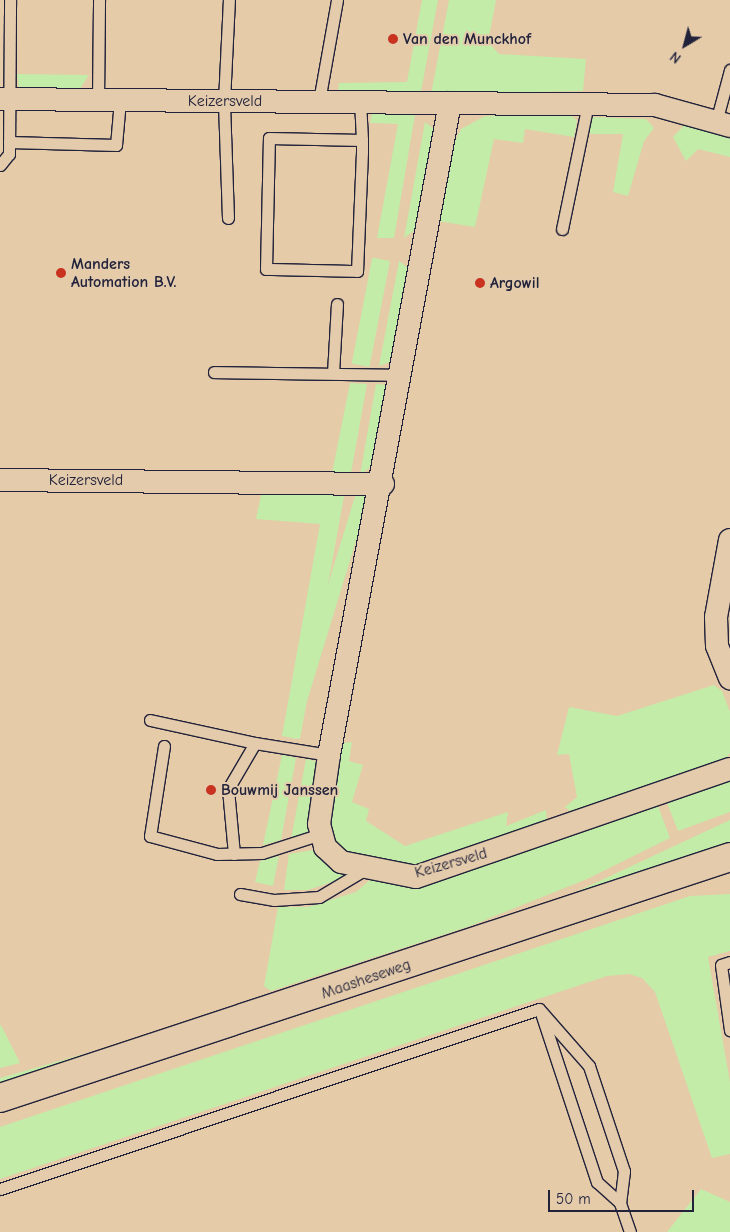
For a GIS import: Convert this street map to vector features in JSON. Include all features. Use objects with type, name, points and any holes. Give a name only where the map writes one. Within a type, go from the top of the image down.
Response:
[{"type":"main road","name":"Maasheseweg","points":[[0,1098],[730,857]]},
{"type":"street","name":"Keizersveld","points":[[4,99],[654,105],[723,124]]},
{"type":"street","points":[[321,834],[329,755],[383,484],[450,103]]},
{"type":"street","name":"Keizersveld","points":[[0,480],[383,484]]},
{"type":"street","points":[[727,663],[716,617],[730,540]]},
{"type":"street","name":"Keizersveld","points":[[321,834],[325,847],[341,862],[366,869],[416,877],[730,769]]},
{"type":"lane","points":[[0,165],[9,154],[4,99],[10,0]]},
{"type":"lane","points":[[9,142],[116,145],[109,100],[99,0]]},
{"type":"lane","points":[[228,218],[224,101],[229,0]]},
{"type":"lane","points":[[319,101],[337,0]]},
{"type":"lane","points":[[723,124],[730,70]]},
{"type":"lane","points":[[360,102],[362,140],[357,271],[266,270],[269,138],[362,140]]},
{"type":"lane","points":[[562,229],[588,104]]},
{"type":"lane","points":[[333,373],[337,304]]},
{"type":"lane","points":[[214,372],[402,375]]},
{"type":"lane","points":[[150,720],[256,743],[329,755]]},
{"type":"lane","points":[[234,854],[228,789],[256,743]]},
{"type":"lane","points":[[164,746],[150,836],[217,854],[234,854],[262,853],[321,834]]},
{"type":"lane","points":[[240,894],[274,900],[319,897],[366,869]]},
{"type":"lane","points":[[730,962],[721,965],[730,1030]]},
{"type":"lane","points":[[0,1189],[540,1009]]},
{"type":"lane","points":[[540,1009],[589,1066],[624,1171],[620,1203],[630,1232]]},
{"type":"lane","points":[[540,1009],[597,1182],[620,1203]]},
{"type":"green space","points":[[422,0],[438,0],[421,92],[338,92],[339,83],[407,82]]},
{"type":"green space","points":[[449,0],[496,0],[488,42],[499,54],[586,59],[583,91],[431,94]]},
{"type":"green space","points":[[17,74],[89,75],[80,89],[19,88]]},
{"type":"green space","points":[[567,113],[577,120],[574,137],[525,129],[523,143],[494,139],[475,227],[437,221],[451,149],[461,129],[485,116]]},
{"type":"green space","points":[[372,114],[415,115],[394,238],[377,238],[398,124],[370,123]]},
{"type":"green space","points":[[592,117],[646,119],[654,128],[644,141],[628,196],[613,192],[623,134],[590,134],[586,124]]},
{"type":"green space","points":[[425,122],[434,129],[420,226],[404,238]]},
{"type":"green space","points":[[687,122],[730,136],[730,157],[698,149],[686,161],[673,137]]},
{"type":"green space","points":[[372,258],[390,261],[369,367],[352,364]]},
{"type":"green space","points":[[399,261],[412,271],[395,360],[379,366]]},
{"type":"green space","points":[[350,383],[367,384],[351,473],[332,473]]},
{"type":"green space","points":[[376,384],[390,385],[377,462],[360,475]]},
{"type":"green space","points":[[262,491],[345,491],[300,739],[282,736],[320,524],[256,519]]},
{"type":"green space","points":[[356,493],[369,497],[295,739],[282,735]]},
{"type":"green space","points":[[714,685],[722,691],[730,712],[730,753],[721,765],[573,813],[565,807],[577,797],[569,754],[557,755],[569,707],[617,716]]},
{"type":"green space","points":[[352,742],[349,761],[363,765],[352,802],[369,809],[366,821],[405,846],[508,812],[506,826],[546,810],[547,823],[416,867],[337,850],[327,826],[343,743]]},
{"type":"green space","points":[[282,755],[296,758],[281,840],[263,845]]},
{"type":"green space","points":[[306,759],[319,762],[311,834],[291,839]]},
{"type":"green space","points":[[730,780],[730,812],[678,831],[667,803]]},
{"type":"green space","points":[[658,806],[670,838],[587,879],[470,926],[271,991],[264,986],[278,907],[308,907],[356,892],[371,879],[387,883],[441,881]]},
{"type":"green space","points":[[730,820],[730,845],[580,897],[578,891]]},
{"type":"green space","points":[[313,850],[332,869],[353,875],[308,890],[284,890],[289,854]]},
{"type":"green space","points":[[279,856],[273,886],[255,882],[260,861]]},
{"type":"green space","points":[[730,894],[730,951],[708,957],[730,1082],[730,1154],[712,1158],[655,992],[642,978],[629,974],[607,976],[0,1179],[0,1127],[690,896]]},
{"type":"green space","points":[[211,1018],[0,1084],[0,1078]]},
{"type":"green space","points":[[0,1026],[20,1063],[0,1068]]},
{"type":"green space","points":[[701,1189],[730,1202],[730,1232],[667,1232]]},
{"type":"place","name":"Van den Munckhof","points":[[393,39]]},
{"type":"place","name":"Manders Automation B.V.","points":[[61,273]]},
{"type":"place","name":"Argowil","points":[[480,283]]},
{"type":"place","name":"Bouwmij Janssen","points":[[211,790]]}]
